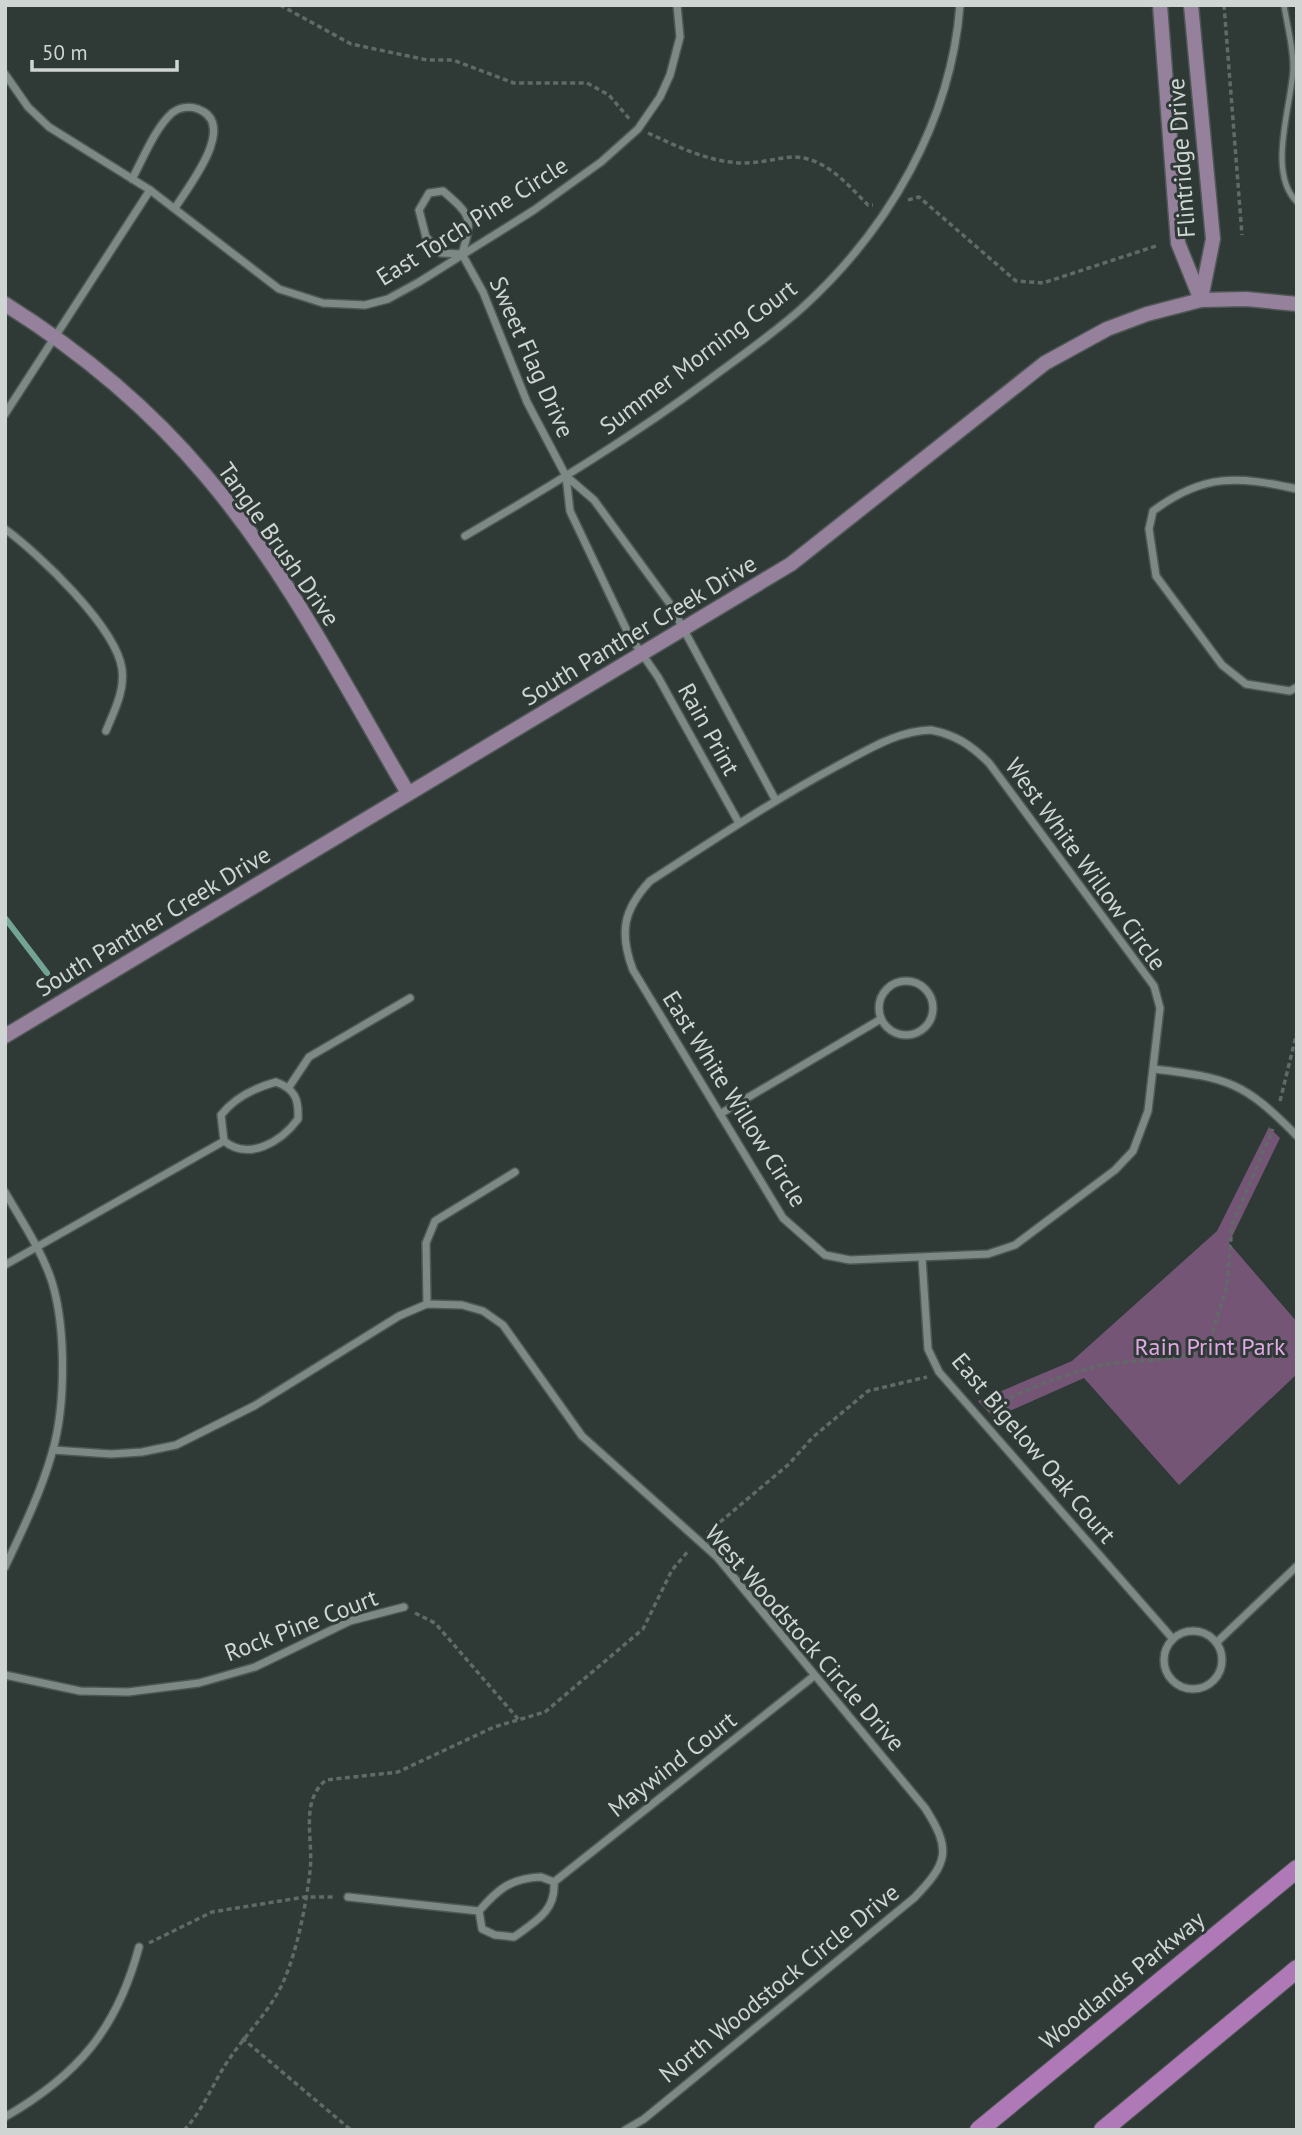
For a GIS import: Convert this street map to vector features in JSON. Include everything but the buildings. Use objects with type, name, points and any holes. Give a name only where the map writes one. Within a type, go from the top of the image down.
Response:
[{"type":"main road","name":"Woodlands Parkway","points":[[979,2130],[1297,1869]]},
{"type":"main road","points":[[1103,2130],[1297,1969]]},
{"type":"street","name":"East Torch Pine Circle","points":[[5,74],[28,107],[49,127],[150,190],[279,289],[323,303],[365,305],[388,299],[534,210],[601,162],[638,128],[660,97],[670,75],[680,37],[677,5]]},
{"type":"street","name":"Summer Morning Court","points":[[465,537],[566,476],[677,403],[803,307],[864,242],[890,206],[933,123],[958,31],[960,5]]},
{"type":"street","name":"Flintridge Drive","points":[[1160,5],[1178,243],[1201,300]]},
{"type":"street","name":"Flintridge Drive","points":[[1191,5],[1213,239],[1201,300]]},
{"type":"street","points":[[132,179],[172,114],[187,107],[203,112],[213,124],[214,139],[175,208]]},
{"type":"street","points":[[5,414],[150,190]]},
{"type":"street","name":"Sweet Flag Drive","points":[[462,254],[441,253],[426,237],[419,210],[429,193],[443,191],[465,210],[471,224],[462,254],[483,292],[527,402],[566,476],[570,511],[629,635],[642,655]]},
{"type":"street","name":"South Panther Creek Drive","points":[[5,1036],[683,631],[827,538],[1045,363],[1107,329],[1147,314],[1201,300],[1246,299],[1297,304]]},
{"type":"street","name":"Tangle Brush Drive","points":[[5,304],[57,336],[147,413],[206,476],[256,542],[408,793]]},
{"type":"street","name":"Sweet Flag Drive","points":[[566,476],[594,500],[670,604],[683,631]]},
{"type":"street","points":[[1293,689],[1246,684],[1222,665],[1156,576],[1149,529],[1153,511],[1178,492],[1201,482],[1259,481],[1297,489]]},
{"type":"street","points":[[5,529],[36,552],[116,647],[122,670],[121,695],[106,731]]},
{"type":"street","name":"Rain Print","points":[[683,631],[775,799]]},
{"type":"street","name":"Rain Print","points":[[642,655],[739,823]]},
{"type":"street","name":"West White Willow Circle","points":[[775,799],[907,731],[931,730],[952,734],[972,746],[989,763],[1154,986],[1160,1008],[1148,1111],[1133,1151],[1115,1170],[1078,1198]]},
{"type":"street","name":"East White Willow Circle","points":[[775,799],[650,881],[633,898],[625,922],[625,948],[633,970],[783,1218],[825,1255],[850,1260],[988,1254],[1015,1245],[1078,1198]]},
{"type":"street","points":[[901,981],[913,982],[923,987],[930,997],[933,1009],[930,1021],[922,1030],[911,1035],[899,1035],[888,1029],[881,1019],[879,1007],[882,995],[890,986],[901,981]]},
{"type":"street","points":[[289,1087],[309,1057],[410,998]]},
{"type":"street","points":[[720,1114],[881,1019]]},
{"type":"street","points":[[1154,1069],[1230,1082],[1261,1100],[1297,1136]]},
{"type":"street","points":[[276,1082],[289,1087],[299,1106],[298,1119],[289,1131],[258,1149],[246,1152],[224,1141],[221,1115],[230,1103],[258,1087],[276,1082]]},
{"type":"street","points":[[5,1265],[224,1141]]},
{"type":"street","points":[[427,1304],[426,1243],[435,1221],[515,1172]]},
{"type":"street","points":[[5,1192],[52,1282],[60,1332],[62,1374],[53,1450],[32,1511],[5,1567]]},
{"type":"street","name":"East Bigelow Oak Court","points":[[922,1258],[928,1349],[939,1372],[1173,1639]]},
{"type":"street","name":"West Woodstock Circle Drive","points":[[53,1450],[111,1454],[142,1452],[176,1445],[254,1406],[399,1316],[427,1304],[462,1305],[483,1311],[503,1325],[582,1436],[699,1540],[757,1603],[814,1676],[925,1808],[939,1830],[943,1855]]},
{"type":"street","points":[[1217,1642],[1297,1566]]},
{"type":"street","name":"Rock Pine Court","points":[[5,1675],[80,1691],[128,1692],[199,1683],[255,1667],[350,1621],[404,1607]]},
{"type":"street","points":[[1193,1630],[1209,1635],[1217,1642],[1223,1662],[1218,1677],[1205,1687],[1186,1689],[1170,1679],[1164,1658],[1173,1639],[1193,1630]]},
{"type":"street","name":"Maywind Court","points":[[554,1882],[814,1676]]},
{"type":"street","name":"North Woodstock Circle Drive","points":[[625,2130],[644,2119],[914,1898],[937,1874],[943,1855]]},
{"type":"street","points":[[541,1877],[554,1882],[555,1898],[546,1914],[514,1937],[495,1935],[482,1929],[479,1911],[498,1889],[520,1878],[541,1877]]},
{"type":"street","points":[[348,1897],[479,1911]]},
{"type":"street","points":[[5,2117],[41,2097],[81,2062],[108,2026],[128,1988],[139,1948]]},
{"type":"lane","points":[[1284,5],[1293,68],[1282,155],[1289,194],[1297,202]]},
{"type":"path","points":[[280,5],[351,44],[394,50],[427,60],[453,60],[514,83],[587,83],[609,95],[638,128],[691,153],[745,163],[796,157],[833,170],[868,205],[890,206],[919,197],[1016,281],[1043,283],[1159,245]]},
{"type":"path","points":[[1224,5],[1242,235]]},
{"type":"path","points":[[980,1417],[995,1406],[1072,1375],[1105,1365],[1195,1354],[1208,1347],[1227,1286],[1232,1225],[1268,1147],[1297,1032]]},
{"type":"path","points":[[184,2130],[200,2109],[242,2038],[279,1991],[311,1869],[309,1817],[314,1794],[326,1780],[398,1772],[494,1727],[545,1712],[643,1629],[672,1570],[699,1540],[868,1391],[922,1379],[939,1372]]},
{"type":"path","points":[[404,1607],[436,1623],[519,1720]]},
{"type":"path","points":[[139,1948],[212,1912],[305,1897],[348,1897]]},
{"type":"path","points":[[242,2038],[351,2130]]},
{"type":"green space","name":"Rain Print Park","points":[[1269,1127],[1280,1138],[1229,1243],[1297,1322],[1297,1374],[1179,1485],[1084,1378],[994,1418],[978,1401],[1072,1361],[1217,1231]]},
{"type":"waterway","points":[[5,918],[47,973]]}]
